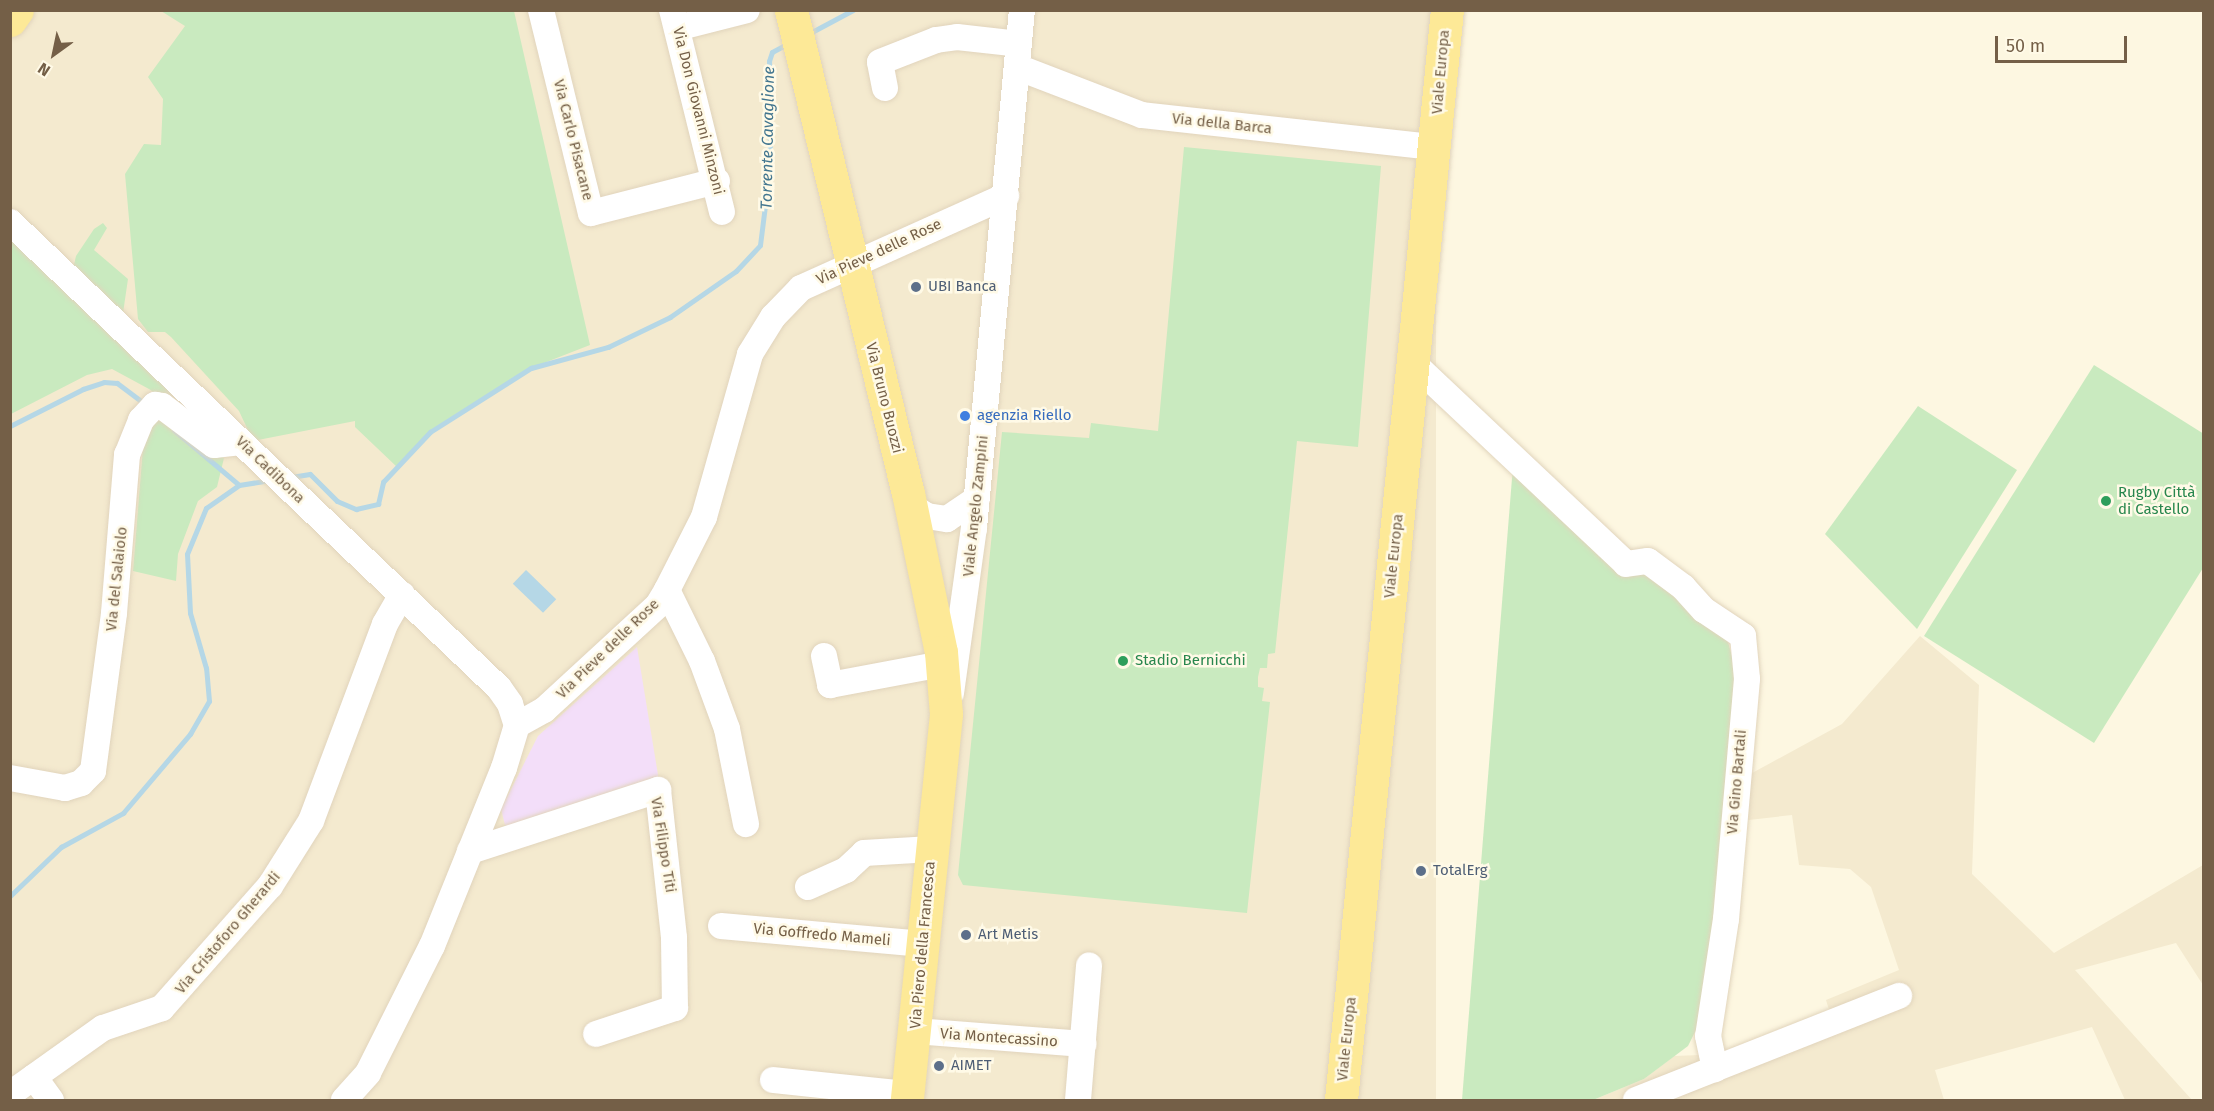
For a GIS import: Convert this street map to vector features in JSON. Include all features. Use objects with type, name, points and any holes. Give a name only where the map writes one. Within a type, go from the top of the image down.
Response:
[{"type":"main road","points":[[10,20],[16,10]]},
{"type":"main road","name":"Viale Europa","points":[[1341,1101],[1447,10]]},
{"type":"main road","name":"Via Bruno Buozzi","points":[[792,16],[935,609],[946,714],[939,789]]},
{"type":"main road","name":"Via Piero della Francesca","points":[[907,1097],[939,789]]},
{"type":"street","name":"Via Carlo Pisacane","points":[[540,10],[591,213],[717,181]]},
{"type":"street","points":[[675,20],[747,10]]},
{"type":"street","name":"Viale Angelo Zampini","points":[[946,714],[957,668],[977,499],[1022,10]]},
{"type":"street","name":"Via Don Giovanni Minzoni","points":[[675,20],[717,181],[722,212]]},
{"type":"street","name":"Via della Barca","points":[[885,88],[880,62],[936,40],[957,37],[1018,56],[1142,115],[1434,147]]},
{"type":"street","name":"Via Pieve delle Rose","points":[[517,725],[544,710],[658,604],[667,590],[704,517],[750,354],[773,317],[801,288],[850,263],[1006,196]]},
{"type":"street","name":"Via Cadibona","points":[[10,222],[499,688],[510,704],[517,725]]},
{"type":"street","name":"Via Gino Bartali","points":[[1412,362],[1626,564],[1648,561],[1683,587],[1704,610],[1743,636],[1747,679],[1726,919],[1708,1036],[1715,1069]]},
{"type":"street","name":"Via del Salaiolo","points":[[10,778],[64,788],[81,783],[93,771],[114,614],[127,455],[141,420],[154,405],[162,406],[214,445],[250,451]]},
{"type":"street","points":[[910,506],[927,516],[948,519],[977,499]]},
{"type":"street","points":[[667,590],[702,661],[728,729],[746,824]]},
{"type":"street","name":"Via Cristoforo Gherardi","points":[[10,1094],[102,1028],[162,1008],[270,886],[311,821],[385,624],[402,595]]},
{"type":"street","points":[[824,656],[830,685],[942,664]]},
{"type":"street","points":[[356,1094],[432,946],[517,725]]},
{"type":"street","name":"Via Filippo Titi","points":[[470,850],[658,790],[672,915],[675,1008],[596,1034]]},
{"type":"street","points":[[808,887],[846,870],[864,853],[932,849]]},
{"type":"street","name":"Via Goffredo Mameli","points":[[721,926],[924,944]]},
{"type":"street","points":[[1078,1101],[1089,965]]},
{"type":"street","points":[[1636,1101],[1899,996]]},
{"type":"street","name":"Via Montecassino","points":[[915,1031],[1083,1044]]},
{"type":"street","points":[[34,1077],[51,1101]]},
{"type":"street","points":[[773,1080],[907,1097]]},
{"type":"shaded area","points":[[10,11],[1436,11],[1436,1100],[10,1100]]},
{"type":"shaded area","points":[[1920,636],[1979,685],[1972,874],[2054,953],[2203,865],[2203,985],[2176,943],[2075,970],[2192,1100],[2125,1100],[2092,1027],[1935,1070],[1944,1100],[1593,1100],[1644,1079],[1674,1056],[1727,1054],[1830,1013],[1826,1000],[1899,970],[1871,887],[1850,869],[1799,865],[1792,815],[1740,821],[1743,778],[1842,724]]},
{"type":"shaded area","points":[[637,647],[659,781],[514,828],[505,825],[501,809],[538,736]]},
{"type":"green space","points":[[161,11],[514,11],[590,345],[531,368],[430,432],[397,467],[355,427],[355,421],[253,441],[239,411],[171,337],[165,332],[148,332],[138,319],[125,174],[144,144],[161,145],[163,99],[148,77],[185,26]]},
{"type":"green space","name":"Stadio Bernicchi","points":[[1184,147],[1381,166],[1358,447],[1297,441],[1275,653],[1268,654],[1267,668],[1260,668],[1258,677],[1258,687],[1264,688],[1262,701],[1270,702],[1247,913],[963,885],[958,875],[1002,432],[1089,438],[1091,423],[1158,431]]},
{"type":"green space","points":[[103,223],[107,228],[94,250],[128,279],[123,313],[73,269],[76,256],[94,229]]},
{"type":"green space","points":[[10,233],[217,435],[149,389],[112,369],[87,375],[11,414]]},
{"type":"green space","name":"Rugby Città di Castello","points":[[2094,365],[2204,434],[2203,568],[2094,743],[1924,636]]},
{"type":"green space","points":[[1918,406],[2017,470],[1917,629],[1825,534]]},
{"type":"green space","points":[[159,415],[224,458],[217,487],[198,501],[178,554],[176,581],[133,571],[144,435]]},
{"type":"green space","points":[[1513,466],[1716,625],[1728,642],[1737,674],[1707,988],[1699,1024],[1688,1046],[1644,1079],[1593,1100],[1462,1100]]},
{"type":"water","points":[[526,570],[556,599],[543,613],[513,584]]},
{"type":"waterway","name":"Torrente Cavaglione","points":[[808,34],[853,10]]},
{"type":"waterway","name":"Torrente Cavaglione","points":[[291,477],[310,474],[337,501],[356,509],[378,504],[383,482],[430,432],[531,368],[608,347],[670,317],[736,271],[760,245],[770,166],[769,61],[772,52],[789,43]]},
{"type":"waterway","points":[[10,426],[83,389],[104,382],[117,383],[145,404]]},
{"type":"waterway","points":[[174,430],[239,485]]},
{"type":"waterway","name":"Torrente Cavaglione","points":[[10,896],[61,847],[123,813],[190,734],[209,701],[206,668],[190,613],[187,554],[206,508],[239,485],[270,480]]},
{"type":"place","name":"UBI Banca","points":[[916,287]]},
{"type":"place","name":"agenzia Riello","points":[[965,416]]},
{"type":"place","name":"Rugby Città di Castello","points":[[2106,501]]},
{"type":"place","name":"Stadio Bernicchi","points":[[1123,661]]},
{"type":"place","name":"TotalErg","points":[[1421,871]]},
{"type":"place","name":"Art Metis","points":[[966,935]]},
{"type":"place","name":"AIMET","points":[[939,1066]]}]
